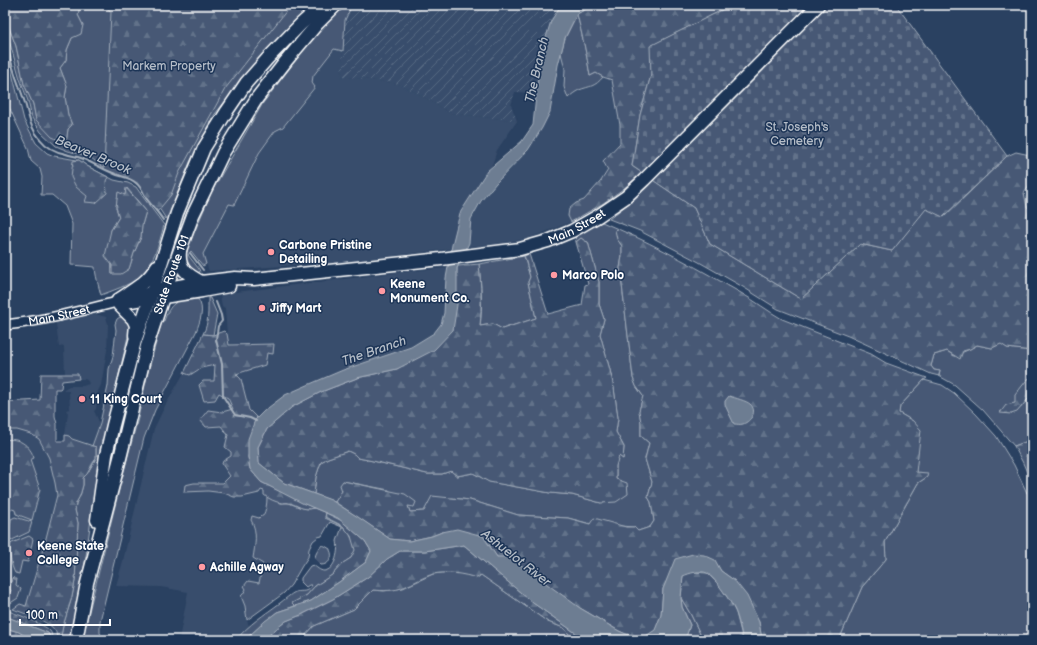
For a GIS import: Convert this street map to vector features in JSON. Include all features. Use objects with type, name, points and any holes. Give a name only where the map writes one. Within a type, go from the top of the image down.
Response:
[{"type":"highway","name":"State Route 101","points":[[87,583],[120,458],[147,346],[166,250],[179,208],[204,148],[246,83],[290,35],[322,5]]},
{"type":"highway","name":"State Route 101","points":[[76,640],[87,583],[106,455],[135,341],[181,246],[193,215],[223,153],[257,98],[300,45],[336,5]]},
{"type":"highway","name":"Main Street","points":[[158,294],[201,282],[235,278],[254,279],[474,256],[520,249],[548,241],[572,231],[613,207],[626,197],[818,5]]},
{"type":"highway","points":[[181,246],[179,253],[183,270],[201,282]]},
{"type":"highway","points":[[135,341],[136,325],[133,319],[116,303],[142,285],[153,273],[166,250]]},
{"type":"highway","name":"Main Street","points":[[158,294],[202,291],[254,279]]},
{"type":"main road","name":"Main Street","points":[[5,325],[59,316],[158,294]]},
{"type":"shaded area","points":[[352,5],[561,5],[551,21],[540,57],[536,93],[515,92],[511,105],[517,121],[450,113],[399,84],[341,76],[345,20]]},
{"type":"shaded area","points":[[561,5],[593,5],[577,14],[565,38],[558,65],[550,112],[542,128],[528,150],[481,201],[471,219],[469,243],[457,268],[457,305],[453,330],[434,350],[397,369],[357,378],[321,392],[292,407],[267,429],[258,447],[259,463],[284,483],[331,500],[390,539],[409,541],[457,529],[483,536],[497,557],[510,557],[580,608],[619,631],[643,638],[655,630],[661,615],[663,589],[675,559],[693,554],[704,555],[715,560],[721,571],[735,581],[747,596],[759,622],[762,640],[743,640],[737,616],[731,604],[714,580],[707,573],[698,572],[683,576],[681,598],[682,607],[690,625],[684,640],[587,640],[533,603],[464,545],[425,551],[400,551],[387,559],[368,577],[333,599],[286,621],[271,633],[267,640],[245,640],[277,612],[311,601],[339,582],[366,562],[371,551],[365,541],[338,518],[302,503],[261,482],[250,469],[248,457],[248,439],[255,420],[285,395],[343,370],[411,347],[434,333],[441,324],[444,313],[446,278],[460,213],[487,171],[522,141],[533,125],[540,57],[551,21]]},
{"type":"shaded area","points":[[593,5],[691,5],[685,6]]},
{"type":"shaded area","points":[[334,49],[343,51],[341,76],[399,84],[450,113],[517,121],[497,150],[491,168],[487,171],[460,213],[451,249],[342,262],[209,271],[203,255],[229,204],[234,204],[259,153],[275,131],[283,127],[315,87],[312,83],[313,76]]},
{"type":"shaded area","points":[[561,53],[565,69],[564,87],[578,91],[598,83],[603,77],[612,80],[620,125],[620,144],[603,161],[608,170],[584,201],[576,203],[568,216],[571,222],[527,239],[468,247],[471,220],[481,201],[528,150]]},
{"type":"shaded area","points":[[447,268],[444,313],[441,324],[434,333],[411,347],[343,370],[285,395],[257,418],[249,410],[241,379],[235,374],[245,372],[267,353],[274,344],[229,345],[225,308],[222,306],[220,294],[409,271]]},
{"type":"shaded area","points":[[95,314],[106,317],[108,324],[107,350],[101,385],[98,391],[96,409],[94,411],[100,424],[92,446],[65,435],[68,413],[66,410],[70,409],[69,391],[63,391],[69,386],[83,386],[89,384],[85,379],[79,379],[78,374],[65,374],[64,346],[59,347],[56,323]]},
{"type":"shaded area","points":[[215,365],[214,381],[203,381],[199,385],[204,401],[215,400],[219,393],[228,398],[233,409],[222,412],[208,410],[206,427],[221,426],[228,435],[225,447],[231,452],[231,456],[223,461],[222,464],[230,477],[223,483],[194,483],[184,492],[208,491],[234,496],[261,490],[264,491],[264,495],[267,497],[265,513],[259,518],[251,520],[255,533],[253,558],[263,564],[259,583],[246,589],[241,596],[245,606],[246,618],[249,626],[236,640],[179,640],[188,592],[161,587],[116,586],[154,429],[184,373],[190,375],[201,368]]},
{"type":"shaded area","points":[[729,396],[746,402],[752,407],[752,416],[746,423],[734,424],[725,405],[725,401]]},
{"type":"shaded area","name":"Keene State College","points":[[41,428],[67,492],[39,615],[48,640],[5,640],[5,430]]},
{"type":"shaded area","points":[[5,616],[48,633],[52,640],[31,640],[19,632],[5,628]]},
{"type":"green space","points":[[5,5],[80,5],[78,15],[83,25],[81,34],[72,38],[67,50],[66,60],[60,68],[67,86],[65,97],[68,115],[72,125],[68,129],[66,143],[52,137],[36,120],[33,104],[24,84],[16,46],[5,17]]},
{"type":"green space","name":"Markem Property","points":[[80,5],[315,5],[294,23],[265,52],[215,114],[190,162],[166,219],[153,199],[137,180],[101,166],[90,157],[56,146],[41,132],[32,118],[5,26],[5,17],[16,46],[24,84],[33,104],[36,120],[66,143],[68,129],[72,125],[68,115],[65,97],[67,86],[60,68],[66,60],[67,50],[72,38],[83,25],[78,15]]},
{"type":"green space","name":"Markem Property","points":[[291,5],[225,89],[179,173],[171,195],[157,212],[146,198],[142,189],[135,182],[104,169],[111,12],[106,6]]},
{"type":"green space","points":[[343,5],[352,5],[345,20],[343,51],[334,49],[313,76],[312,83],[315,87],[283,127],[275,131],[259,153],[234,205],[229,204],[203,254],[206,264],[203,266],[191,251],[188,255],[200,272],[190,272],[184,256],[212,191],[263,103],[312,39]]},
{"type":"green space","points":[[593,5],[732,5],[651,46],[651,75],[640,115],[632,166],[642,173],[602,204],[571,222],[568,216],[569,209],[576,203],[584,200],[601,181],[608,170],[603,161],[620,143],[620,125],[612,80],[596,73],[590,76],[577,14]]},
{"type":"green space","name":"St. Joseph's Cemetery","points":[[732,5],[788,5],[794,7],[798,5],[896,5],[1007,156],[943,217],[926,209],[892,251],[860,244],[801,299],[710,244],[694,208],[632,166],[640,115],[651,75],[650,46]]},
{"type":"green space","points":[[577,14],[590,76],[596,73],[603,77],[595,84],[579,90],[568,98],[564,87],[565,69],[561,53],[565,38]]},
{"type":"green space","points":[[5,51],[24,120],[36,143],[47,153],[54,156],[79,160],[87,166],[114,180],[128,183],[136,187],[164,225],[152,260],[144,272],[135,281],[101,295],[95,267],[71,265],[72,224],[65,206],[52,195],[41,195],[42,177],[40,169],[31,161],[28,148],[9,107],[10,98],[5,89]],"holes":[[[127,188],[146,211],[142,225],[141,237],[129,269],[112,274],[111,230],[119,217],[116,207],[118,193],[125,195]]]},
{"type":"green space","points":[[1016,152],[1030,155],[1032,157],[1032,182],[1024,193],[1027,207],[1032,208],[1032,351],[1007,348],[1001,344],[992,348],[977,345],[963,351],[960,359],[947,351],[934,355],[931,366],[934,370],[940,371],[939,376],[931,374],[848,336],[778,309],[699,262],[640,231],[609,219],[634,199],[653,180],[694,208],[710,244],[801,299],[860,244],[892,251],[926,208],[944,217],[1007,156]]},
{"type":"green space","points":[[79,160],[108,177],[106,181],[107,193],[96,203],[85,202],[87,196],[76,187],[71,177],[73,161]]},
{"type":"green space","points":[[126,188],[146,211],[142,225],[141,237],[129,269],[121,274],[112,274],[112,265],[105,256],[111,230],[119,217],[116,207],[118,192],[125,195]]},
{"type":"green space","points":[[602,222],[618,229],[616,230],[617,239],[622,246],[620,268],[633,378],[636,386],[643,396],[639,411],[641,436],[649,443],[645,459],[652,482],[648,497],[651,502],[654,521],[650,527],[638,531],[634,527],[591,524],[568,518],[518,515],[470,500],[452,498],[424,511],[410,512],[408,506],[389,490],[343,481],[342,491],[335,502],[314,494],[316,477],[321,462],[348,451],[358,458],[427,474],[442,474],[451,471],[457,476],[473,473],[490,482],[550,493],[572,495],[601,503],[616,479],[616,466],[619,456],[623,459],[624,447],[616,432],[618,418],[614,388],[600,334],[604,319],[599,304],[599,282],[588,242],[581,238],[576,242],[575,236]]},
{"type":"green space","points":[[618,229],[696,267],[782,319],[871,354],[886,363],[927,378],[900,406],[899,413],[913,421],[921,430],[916,472],[928,473],[927,477],[918,483],[885,542],[886,559],[862,587],[839,640],[762,640],[759,622],[735,581],[721,571],[714,560],[668,578],[663,589],[661,615],[655,631],[643,638],[626,634],[580,608],[497,557],[483,536],[442,532],[432,536],[409,541],[390,539],[335,502],[342,491],[340,485],[343,481],[405,494],[416,502],[414,507],[408,506],[410,512],[424,511],[432,496],[470,500],[518,515],[568,518],[590,524],[594,518],[626,527],[634,527],[638,531],[650,527],[654,521],[651,502],[648,497],[652,482],[645,459],[649,443],[641,436],[639,411],[643,396],[636,386],[633,378],[620,268],[622,246],[617,239],[615,230]]},
{"type":"green space","points":[[581,238],[588,242],[599,282],[599,304],[604,319],[600,334],[614,388],[618,418],[616,432],[624,447],[623,459],[619,456],[616,466],[616,479],[627,483],[628,494],[616,502],[601,503],[572,495],[550,493],[489,482],[473,473],[457,476],[451,471],[442,474],[427,474],[358,458],[348,451],[321,462],[316,477],[314,494],[284,483],[259,463],[258,447],[267,429],[292,407],[321,392],[357,378],[397,369],[453,330],[458,266],[479,264],[481,295],[480,326],[493,324],[502,329],[536,318],[528,282],[530,277],[524,256],[529,254],[548,314],[582,305],[585,285],[588,284],[576,242]]},
{"type":"green space","points":[[524,256],[530,277],[528,282],[536,318],[502,329],[493,324],[480,326],[482,303],[479,264]]},
{"type":"green space","points":[[193,298],[198,299],[200,303],[200,319],[196,332],[155,410],[144,438],[100,621],[100,633],[103,638],[102,640],[82,640],[162,320],[164,321],[174,304],[182,300]]},
{"type":"green space","points":[[208,298],[210,298],[217,314],[213,335],[203,334],[207,321]]},
{"type":"green space","points":[[120,317],[126,319],[129,324],[129,332],[103,442],[76,613],[69,640],[57,640],[57,638],[59,639],[61,636],[75,581],[78,523],[75,510],[76,503],[80,496],[83,478],[96,458],[96,447],[92,446],[100,424],[108,386],[109,369],[113,356],[116,330],[115,324],[117,319]]},
{"type":"green space","points":[[224,331],[227,334],[229,345],[274,344],[273,354],[267,353],[265,365],[236,374],[241,379],[249,410],[257,418],[255,420],[248,457],[250,469],[261,482],[314,508],[303,508],[288,503],[275,501],[264,495],[264,491],[261,490],[259,493],[242,497],[234,497],[224,493],[208,491],[184,492],[185,485],[194,483],[223,483],[230,476],[222,464],[223,461],[231,456],[231,452],[225,447],[228,435],[221,426],[206,427],[200,420],[208,410],[222,412],[233,409],[228,398],[219,393],[215,400],[204,401],[199,385],[203,381],[214,381],[215,365],[201,368],[190,375],[184,373],[203,334],[213,335]]},
{"type":"green space","points":[[1001,343],[1007,348],[1032,351],[1032,376],[1026,381],[1015,403],[1000,412],[1011,413],[1016,411],[1032,394],[1032,441],[1014,446],[983,410],[955,385],[939,376],[940,371],[934,370],[931,366],[934,355],[947,351],[954,356],[977,345],[992,348]]},
{"type":"green space","points":[[41,374],[78,374],[79,379],[62,381],[61,388],[55,389],[57,441],[65,441],[65,435],[72,439],[96,447],[96,458],[83,478],[80,496],[76,503],[75,510],[78,523],[75,581],[72,597],[59,639],[57,638],[56,632],[48,624],[13,609],[20,604],[26,606],[57,495],[49,458],[39,439],[31,434],[17,430],[5,430],[6,402],[40,400]]},
{"type":"green space","points":[[1032,376],[1032,394],[1017,412],[1011,414],[1000,413],[1006,405],[1015,403],[1015,395]]},
{"type":"green space","points":[[924,380],[942,385],[954,393],[976,414],[996,436],[1014,465],[1027,493],[1032,493],[1032,640],[839,640],[862,587],[886,559],[885,542],[918,483],[927,477],[916,472],[913,421],[899,413],[900,406]]},
{"type":"green space","points":[[10,439],[23,443],[30,449],[34,458],[30,460],[40,489],[32,520],[16,514],[15,510],[8,510],[5,505],[5,440]]},
{"type":"green space","points":[[1032,441],[1032,484],[1014,446]]},
{"type":"green space","points":[[267,497],[281,503],[289,503],[308,509],[314,508],[326,513],[325,518],[342,526],[345,529],[351,537],[356,550],[351,558],[343,563],[332,575],[315,586],[307,595],[293,603],[295,606],[277,612],[245,640],[236,640],[251,624],[292,594],[295,592],[308,590],[312,585],[306,587],[301,582],[301,578],[310,566],[313,565],[323,571],[328,570],[336,559],[338,549],[337,541],[342,527],[330,522],[322,536],[313,541],[309,549],[308,557],[291,585],[284,593],[247,620],[245,606],[241,596],[246,589],[244,586],[248,581],[259,583],[263,564],[253,558],[255,529],[251,520],[252,516],[259,518],[263,516]]},
{"type":"green space","points":[[326,513],[342,521],[365,541],[371,551],[366,562],[339,582],[311,601],[295,606],[292,603],[307,595],[315,586],[332,575],[343,563],[351,558],[355,550],[351,536],[343,526],[325,517]]},
{"type":"green space","points":[[15,517],[32,522],[29,532],[10,541],[11,519]]},
{"type":"green space","points":[[29,536],[33,539],[28,562],[22,561],[19,574],[15,573],[12,567],[10,545]]},
{"type":"green space","points":[[322,545],[330,549],[331,555],[330,560],[324,565],[321,565],[315,559],[316,553]]},
{"type":"green space","points":[[464,545],[533,603],[587,640],[574,640],[564,628],[548,622],[481,575],[477,578],[461,574],[444,573],[429,575],[397,589],[385,591],[373,590],[354,609],[314,626],[301,640],[267,640],[271,633],[286,621],[333,599],[368,577],[387,559],[400,551],[425,551]]},
{"type":"green space","points":[[449,572],[477,578],[481,575],[548,622],[564,628],[574,640],[301,640],[314,626],[354,609],[373,590],[384,591],[403,588],[433,574]]},
{"type":"green space","points":[[693,572],[707,573],[719,585],[736,613],[743,640],[703,640],[681,598],[683,575]]},
{"type":"green space","points":[[13,577],[14,579],[17,579],[16,585],[21,589],[18,598],[9,604],[7,596],[11,591],[10,588]]},
{"type":"green space","points":[[681,598],[703,640],[684,640],[690,625],[682,607]]},
{"type":"green space","points":[[5,610],[47,628],[52,635],[52,640],[48,633],[5,616]]},
{"type":"green space","points":[[5,628],[19,632],[31,640],[14,640],[5,638]]},
{"type":"waterway","name":"Beaver Brook","points":[[5,33],[13,68],[30,122],[34,131],[45,145],[55,151],[81,158],[112,173],[134,181],[141,188],[146,198],[163,220]]},
{"type":"waterway","name":"Beaver Brook","points":[[190,253],[203,270]]},
{"type":"waterway","name":"Beaver Brook","points":[[216,302],[222,321],[218,326],[216,340],[222,364],[223,396],[235,415],[250,418],[256,421]]},
{"type":"place","name":"Carbone Pristine Detailing","points":[[271,252]]},
{"type":"place","name":"Marco Polo","points":[[554,275]]},
{"type":"place","name":"Keene Monument Co.","points":[[382,291]]},
{"type":"place","name":"Jiffy Mart","points":[[262,308]]},
{"type":"place","name":"11 King Court","points":[[82,399]]},
{"type":"place","name":"Keene State College","points":[[29,553]]},
{"type":"place","name":"Achille Agway","points":[[202,567]]},
{"type":"water label","name":"The Branch","points":[[537,70]]},
{"type":"water label","name":"The Branch","points":[[374,351]]},
{"type":"water label","name":"Ashuelot River","points":[[516,558]]}]
